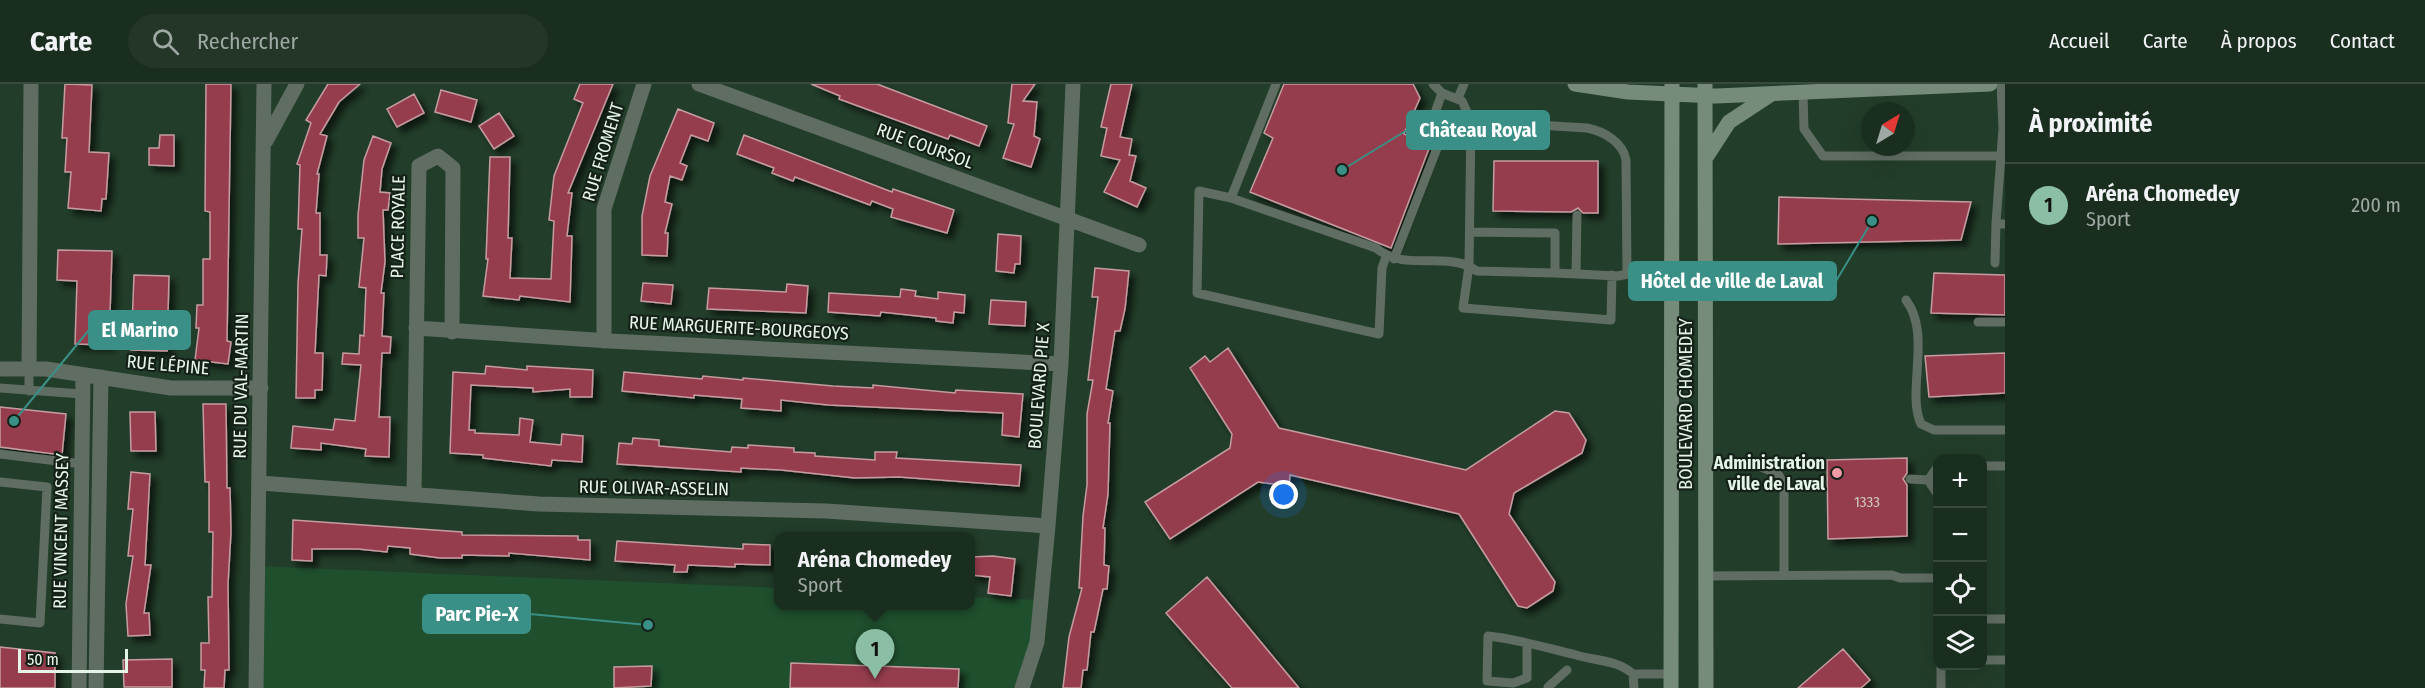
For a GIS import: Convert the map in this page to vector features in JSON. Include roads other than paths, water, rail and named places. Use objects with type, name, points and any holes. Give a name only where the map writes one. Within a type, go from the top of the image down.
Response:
[{"type":"street","points":[[29,369],[31,84]]},
{"type":"street","name":"RUE DU VAL-MARTIN","points":[[256,688],[264,84]]},
{"type":"street","points":[[264,143],[297,84]]},
{"type":"street","name":"RUE FROMENT","points":[[604,341],[604,209],[644,84]]},
{"type":"street","name":"RUE COURSOL","points":[[699,84],[1139,245]]},
{"type":"street","name":"BOULEVARD PIE X","points":[[1022,688],[1037,642],[1048,526],[1061,364],[1073,84]]},
{"type":"street","points":[[1575,84],[1613,90],[1672,89],[1772,93],[1990,84]]},
{"type":"street","name":"BOULEVARD CHOMEDEY","points":[[1671,681],[1672,89]]},
{"type":"street","name":"BOULEVARD CHOMEDEY","points":[[1705,90],[1706,688]]},
{"type":"street","points":[[1706,159],[1729,122],[1772,93]]},
{"type":"street","name":"PLACE ROYALE","points":[[414,494],[419,166],[438,156],[453,168],[452,332]]},
{"type":"street","name":"RUE MARGUERITE-BOURGEOYS","points":[[416,328],[604,341],[1061,364]]},
{"type":"street","name":"RUE LÉPINE","points":[[0,369],[29,369],[171,388],[261,388]]},
{"type":"street","name":"RUE VINCENT MASSEY","points":[[79,688],[83,375]]},
{"type":"street","name":"RUE VINCENT MASSEY","points":[[96,688],[101,377]]},
{"type":"street","name":"RUE OLIVAR-ASSELIN","points":[[260,483],[539,504],[826,511],[1048,526]]},
{"type":"lane","points":[[1231,198],[1276,84]]},
{"type":"lane","points":[[1433,84],[1442,93],[1458,98],[1467,106],[1472,121],[1470,232],[1463,308],[1611,320],[1612,275]]},
{"type":"lane","points":[[1458,98],[1464,84]]},
{"type":"lane","points":[[1995,263],[2001,224],[2001,84]]},
{"type":"lane","points":[[1803,92],[1804,129],[1822,156],[2001,156]]},
{"type":"lane","points":[[1442,93],[1436,110],[1439,143],[1390,258],[1382,268],[1379,334],[1197,293],[1199,191],[1231,198],[1376,248],[1390,258],[1456,262],[1478,271],[1612,275],[1671,273]]},
{"type":"lane","points":[[1472,121],[1587,128],[1603,133],[1616,142],[1626,160],[1627,274]]},
{"type":"lane","points":[[1576,274],[1577,215]]},
{"type":"lane","points":[[1470,232],[1555,233],[1555,273]]},
{"type":"lane","points":[[1906,300],[1913,314],[1918,344],[1917,412],[1921,424],[1934,430],[2005,430]]},
{"type":"lane","points":[[1978,322],[2005,322]]},
{"type":"lane","points":[[29,369],[29,391]]},
{"type":"lane","points":[[0,388],[82,394]]},
{"type":"lane","points":[[0,454],[82,464]]},
{"type":"lane","points":[[1705,466],[1764,467],[1775,471],[1782,478],[1784,575]]},
{"type":"lane","points":[[1987,466],[2005,466]]},
{"type":"lane","points":[[1928,480],[1933,472]]},
{"type":"lane","points":[[1910,479],[1928,480]]},
{"type":"lane","points":[[1928,480],[1933,488]]},
{"type":"lane","points":[[0,482],[47,487],[40,623],[0,619]]},
{"type":"lane","points":[[1706,576],[1892,574],[1900,578],[1933,578]]},
{"type":"lane","points":[[1987,619],[2005,619]]},
{"type":"lane","points":[[1527,643],[1527,678],[1514,683],[1487,681],[1488,636],[1527,643],[1623,665],[1634,674],[1671,681]]},
{"type":"lane","points":[[1987,660],[2005,660]]},
{"type":"lane","points":[[1548,687],[1567,670]]},
{"type":"lane","points":[[1941,670],[1941,688]]},
{"type":"lane","points":[[1634,674],[1634,688]]},
{"type":"place","name":"Château Royal","points":[[1342,170]]},
{"type":"place","name":"Hôtel de ville de Laval","points":[[1872,221]]},
{"type":"place","name":"El Marino","points":[[14,421]]},
{"type":"place","name":"Administration ville de Laval","points":[[1837,473]]},
{"type":"place","name":"Parc Pie-X","points":[[648,625]]},
{"type":"place","name":"Aréna Chomedey","points":[[875,679]]}]
